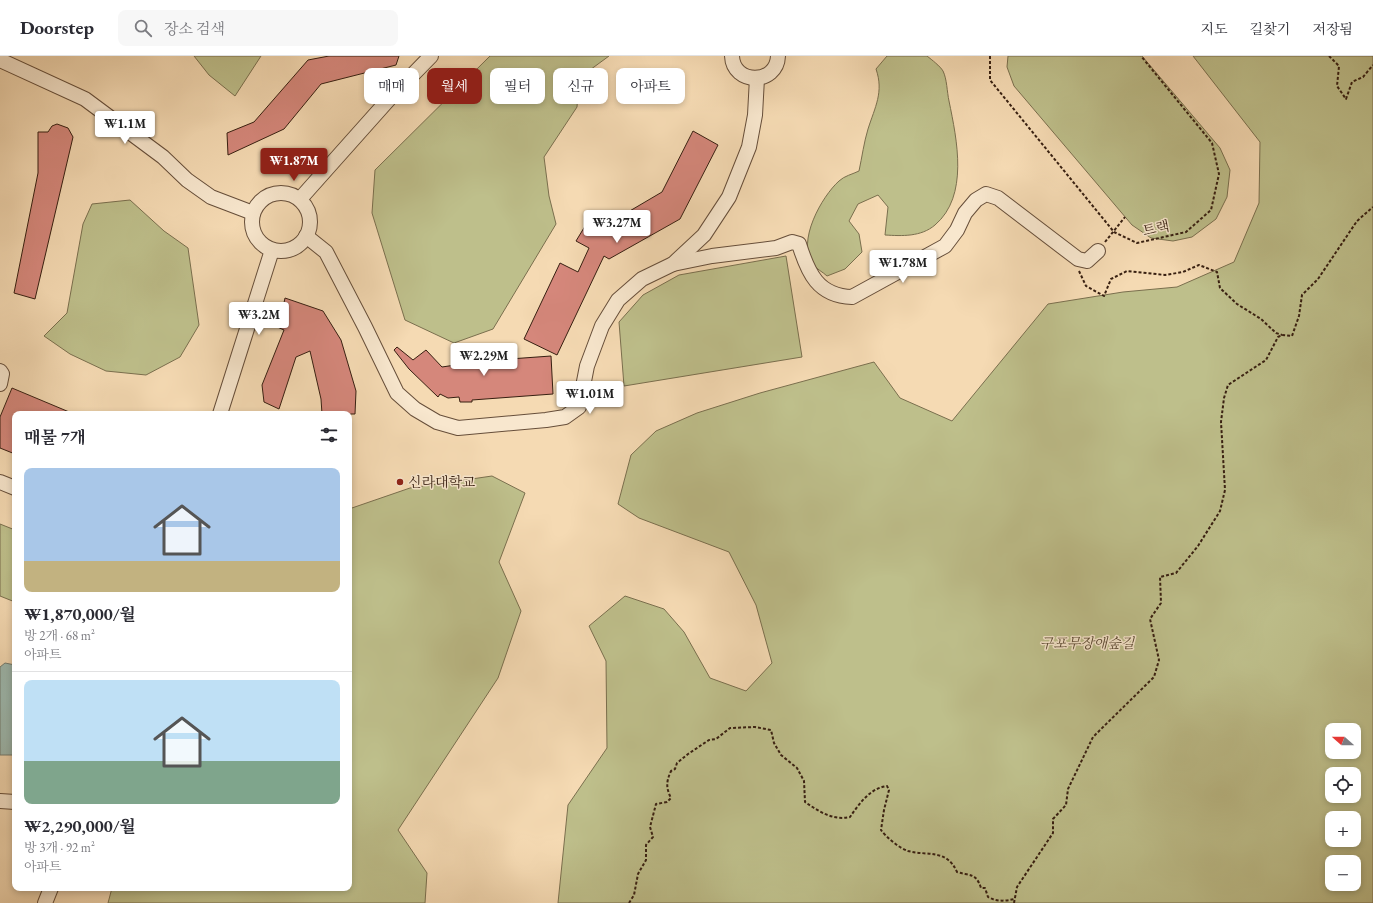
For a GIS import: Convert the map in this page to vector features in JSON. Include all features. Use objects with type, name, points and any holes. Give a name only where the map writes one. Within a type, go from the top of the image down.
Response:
[{"type":"street","points":[[300,199],[390,98],[432,56]]},
{"type":"street","points":[[732,56],[736,70],[743,76],[752,79],[769,74],[775,67],[778,56]]},
{"type":"street","points":[[0,60],[85,100],[164,157],[187,180],[211,197],[253,213]]},
{"type":"street","points":[[673,264],[704,235],[729,197],[750,146],[757,78]]},
{"type":"street","points":[[279,193],[290,194],[300,199],[307,208],[310,219],[309,231],[304,241],[295,248],[284,251],[272,250],[262,244],[255,236],[252,224],[253,213],[259,203],[268,196],[279,193]]},
{"type":"street","points":[[306,236],[326,252],[397,393],[415,409],[437,422],[458,428],[565,417],[579,407],[587,366],[602,326],[618,300],[642,279],[673,264],[712,256],[776,248],[792,242],[800,244],[810,274],[820,285],[839,296],[852,297],[945,246],[957,230],[965,213],[976,200],[986,194],[998,198],[1078,259],[1087,261],[1098,251]]},
{"type":"street","points":[[221,411],[272,250]]},
{"type":"street","points":[[0,371],[2,374],[0,384]]},
{"type":"street","points":[[0,482],[12,487]]},
{"type":"street","points":[[0,801],[12,802]]},
{"type":"street","points":[[44,903],[50,891]]},
{"type":"path","name":"트랙","points":[[990,56],[990,80],[1114,232],[1137,243],[1186,232],[1211,210],[1219,174],[1212,144],[1141,56]]},
{"type":"path","points":[[1329,56],[1339,66],[1336,86],[1346,99],[1352,82],[1363,77],[1373,65]]},
{"type":"path","points":[[1087,261],[1079,272],[1086,286],[1104,296],[1111,279],[1127,271],[1166,274],[1183,272],[1199,265],[1217,272],[1220,288],[1237,304],[1261,319],[1276,333],[1292,336],[1299,316],[1302,295],[1318,280],[1357,221],[1373,207]]},
{"type":"path","points":[[1098,251],[1125,217]]},
{"type":"path","points":[[1014,903],[1017,887],[1053,833],[1053,818],[1066,805],[1068,789],[1093,737],[1154,677],[1159,660],[1150,619],[1161,603],[1160,577],[1176,573],[1198,546],[1220,511],[1225,490],[1221,422],[1224,398],[1228,385],[1266,360],[1278,337],[1282,335]]},
{"type":"path","points":[[628,903],[634,895],[638,874],[646,860],[646,845],[653,837],[650,826],[656,804],[667,802],[671,798],[667,791],[666,781],[671,771],[675,769],[677,763],[691,751],[709,740],[716,739],[730,728],[755,727],[771,730],[774,743],[781,755],[797,768],[804,781],[805,802],[825,814],[844,818],[850,817],[858,804],[867,796],[881,786],[887,786],[890,790],[884,810],[881,830],[885,836],[906,850],[942,856],[954,867],[957,872],[972,875],[978,879],[981,888],[985,888],[988,897],[993,900],[1002,901],[1015,899]]},
{"type":"green space","points":[[194,56],[261,56],[235,96],[209,75]]},
{"type":"green space","points":[[490,56],[609,56],[593,68],[553,68],[553,104],[577,104],[577,107],[544,157],[549,196],[556,224],[493,329],[454,343],[405,320],[372,213],[375,170],[442,104],[482,104],[482,68],[478,68]]},
{"type":"green space","points":[[887,56],[927,56],[943,71],[957,150],[958,167],[953,199],[946,213],[935,225],[924,232],[911,235],[885,235],[888,207],[878,195],[858,204],[849,221],[859,234],[862,252],[845,269],[827,276],[814,266],[809,255],[809,232],[819,208],[832,188],[843,178],[859,171],[867,134],[878,99],[879,85],[876,69]]},
{"type":"green space","points":[[1008,56],[1142,56],[1220,148],[1230,170],[1227,197],[1216,219],[1192,237],[1173,241],[1151,238],[1132,225],[1014,86],[1007,67]]},
{"type":"green space","name":"구포무장애숲길","points":[[1193,56],[1373,56],[1373,903],[558,903],[568,805],[607,748],[606,661],[589,626],[625,596],[664,609],[684,632],[710,678],[746,691],[772,663],[756,605],[729,552],[639,518],[618,504],[631,455],[656,431],[697,413],[760,393],[874,362],[900,398],[952,421],[1048,304],[1123,292],[1177,287],[1234,262],[1259,203],[1260,142]]},
{"type":"green space","points":[[130,200],[164,231],[188,248],[199,325],[180,357],[146,375],[106,371],[70,354],[44,336],[67,313],[83,224],[92,204]]},
{"type":"green space","points":[[786,256],[802,357],[624,386],[619,322],[643,295],[679,275]]},
{"type":"green space","points":[[492,476],[525,493],[499,562],[521,611],[498,678],[398,830],[427,873],[425,903],[108,903],[111,891],[352,891],[352,508],[410,488]]},
{"type":"green space","points":[[0,524],[12,529],[12,601],[0,596]]},
{"type":"water","points":[[5,663],[12,664],[12,755],[0,755],[0,667]]},
{"type":"building","points":[[329,56],[399,56],[396,65],[384,68],[364,68],[364,73],[321,84],[284,129],[228,155],[227,133],[254,122],[308,60]]},
{"type":"building","points":[[57,124],[68,128],[73,137],[35,299],[14,293],[38,173],[38,132],[48,132],[52,126]]},
{"type":"building","points":[[693,131],[718,145],[680,219],[609,259],[604,256],[557,355],[524,339],[560,263],[578,272],[589,248],[576,241],[593,213],[611,222],[662,192]]},
{"type":"building","points":[[285,298],[323,311],[341,340],[356,391],[355,414],[352,414],[352,411],[322,411],[321,399],[310,351],[296,357],[279,409],[264,402],[262,385],[284,330],[275,326],[282,312]]},
{"type":"building","points":[[397,347],[413,360],[426,350],[442,367],[482,361],[551,356],[553,394],[472,400],[472,402],[460,402],[459,397],[448,398],[440,394],[438,397],[409,369],[394,350]]},
{"type":"building","points":[[12,388],[67,411],[12,411],[12,453],[0,448],[0,417]]},
{"type":"place","name":"신라대학교","points":[[400,482]]}]
